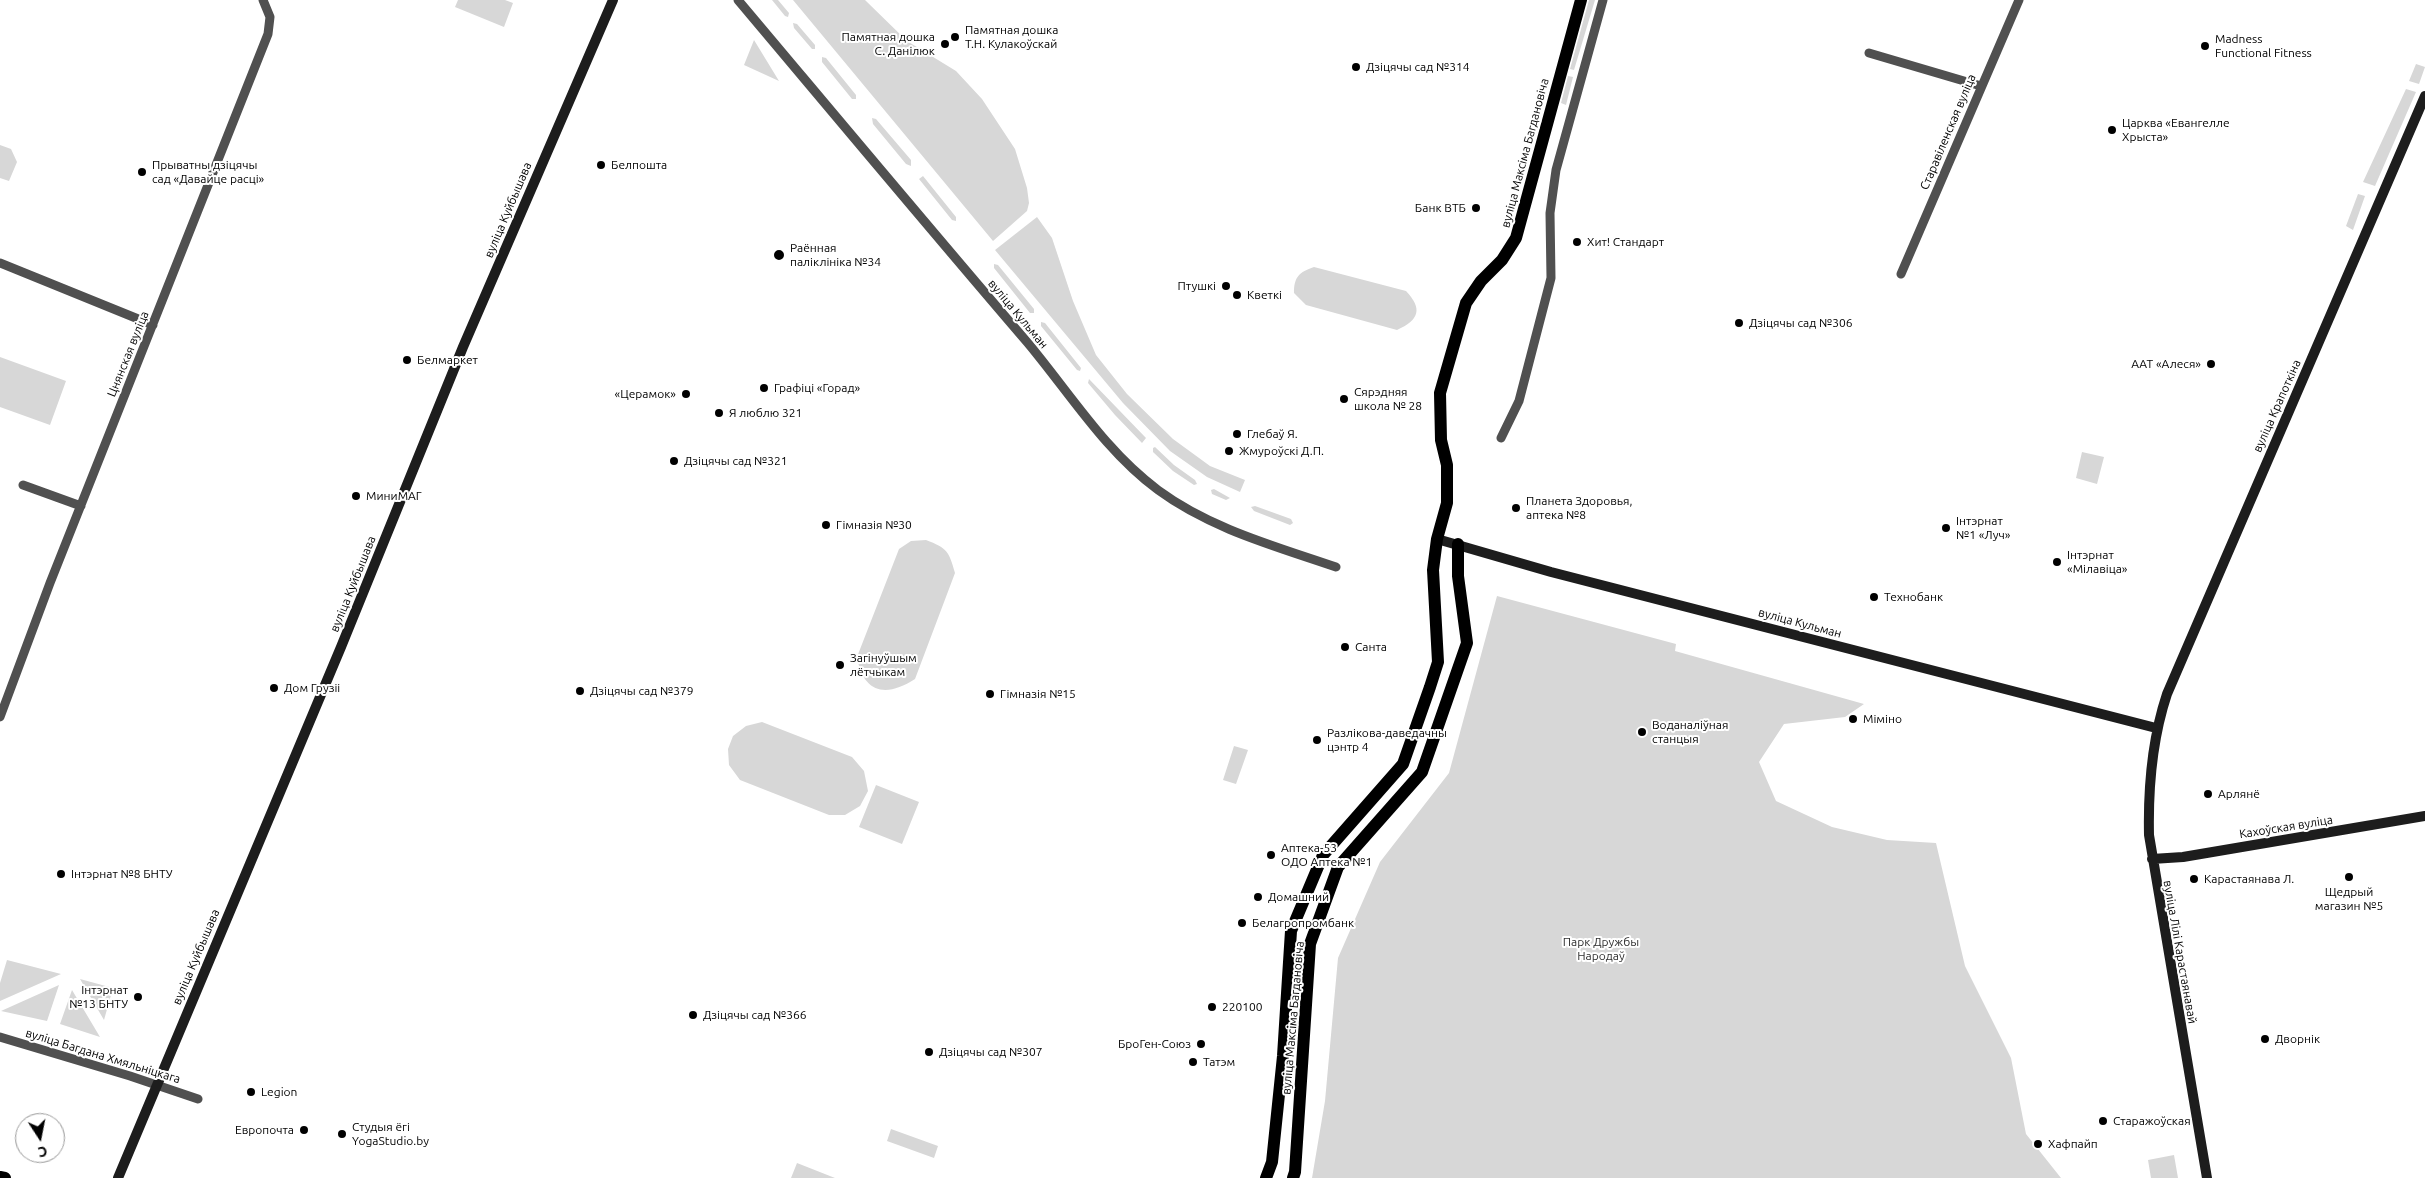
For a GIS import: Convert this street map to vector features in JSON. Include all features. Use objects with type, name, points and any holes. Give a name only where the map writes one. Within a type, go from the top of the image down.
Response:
[{"type":"main road","name":"вуліца Куйбышава","points":[[118,1178],[341,648],[463,347],[612,0]]},
{"type":"main road","name":"вуліца Максіма Багдановіча","points":[[1266,1178],[1272,1162],[1280,1085],[1291,931],[1323,854],[1404,764],[1438,662],[1433,570],[1437,539],[1447,502],[1447,465],[1441,440],[1440,393],[1450,352],[1466,303],[1481,281],[1502,260],[1516,238],[1581,0]]},
{"type":"main road","name":"вуліца Крапоткіна","points":[[2156,728],[2167,694],[2425,96]]},
{"type":"main road","name":"вуліца Кульман","points":[[1437,539],[1552,572],[2156,728]]},
{"type":"main road","name":"вуліца Максіма Багдановіча","points":[[1292,1178],[1295,1172],[1310,944],[1338,868],[1422,772],[1467,643],[1458,576],[1458,544]]},
{"type":"main road","name":"вуліца Лілі Карастаянавай","points":[[2156,728],[2148,800],[2152,859],[2207,1178]]},
{"type":"main road","name":"Кахоўская вуліца","points":[[2152,859],[2183,858],[2425,816]]},
{"type":"main road","points":[[0,1177],[4,1178]]},
{"type":"street","name":"Цнянская вуліца","points":[[1,713],[50,583],[268,34],[270,18],[263,0]]},
{"type":"street","name":"вуліца Кульман","points":[[738,0],[1038,355],[1100,434],[1151,484],[1209,521],[1336,567]]},
{"type":"street","points":[[1501,438],[1519,401],[1551,278],[1550,213],[1552,188],[1603,0]]},
{"type":"street","name":"Старавіленская вуліца","points":[[1901,274],[2019,0]]},
{"type":"street","points":[[1869,53],[1981,86]]},
{"type":"street","points":[[0,263],[153,325]]},
{"type":"street","points":[[22,485],[81,506]]},
{"type":"street","name":"вуліца Багдана Хмяльніцкага","points":[[0,1037],[198,1099]]},
{"type":"green space","points":[[458,0],[505,0],[513,3],[504,27],[455,7]]},
{"type":"green space","points":[[772,0],[778,0],[789,13],[788,17],[785,16]]},
{"type":"green space","points":[[793,0],[865,0],[907,41],[956,71],[982,99],[1015,149],[1027,188],[1029,203],[1027,211],[993,241]]},
{"type":"green space","points":[[1589,0],[1595,0],[1574,70],[1570,69]]},
{"type":"green space","points":[[793,23],[797,24],[815,45],[815,49],[812,49],[794,28]]},
{"type":"green space","points":[[754,40],[779,81],[744,65]]},
{"type":"green space","points":[[822,57],[826,58],[856,95],[856,99],[852,99],[822,62]]},
{"type":"green space","points":[[2416,64],[2425,67],[2419,84],[2409,81]]},
{"type":"green space","points":[[1568,76],[1573,77],[1566,105],[1561,103]]},
{"type":"green space","points":[[2406,89],[2416,92],[2375,186],[2363,182]]},
{"type":"green space","points":[[872,118],[876,119],[911,160],[911,166],[906,164],[873,124]]},
{"type":"green space","points":[[0,145],[11,149],[17,162],[9,181],[0,178]]},
{"type":"green space","points":[[923,176],[956,217],[956,221],[952,220],[919,179]]},
{"type":"green space","points":[[2358,194],[2365,196],[2353,230],[2346,226]]},
{"type":"green space","points":[[1037,217],[1052,238],[1073,301],[1096,355],[1127,394],[1173,439],[1210,466],[1245,480],[1240,492],[1207,477],[1170,451],[1123,403],[995,250]]},
{"type":"green space","points":[[994,264],[998,265],[1034,309],[1034,313],[1030,313],[994,268]]},
{"type":"green space","points":[[1314,267],[1406,291],[1415,303],[1416,314],[1410,322],[1397,330],[1306,305],[1294,293],[1295,283],[1301,273]]},
{"type":"green space","points":[[1041,322],[1045,323],[1081,368],[1080,371],[1077,370],[1041,326]]},
{"type":"green space","points":[[0,357],[66,381],[50,425],[0,407]]},
{"type":"green space","points":[[1089,379],[1146,438],[1142,443],[1088,383]]},
{"type":"green space","points":[[1155,447],[1174,465],[1195,480],[1197,484],[1194,485],[1173,471],[1153,452]]},
{"type":"green space","points":[[2082,452],[2104,457],[2097,484],[2076,478]]},
{"type":"green space","points":[[1214,489],[1230,498],[1226,500],[1212,494],[1211,490]]},
{"type":"green space","points":[[1255,506],[1291,519],[1293,523],[1290,525],[1254,511],[1251,507]]},
{"type":"green space","points":[[926,540],[939,545],[946,551],[955,573],[915,679],[895,689],[877,689],[870,685],[865,678],[857,657],[899,549],[911,541]]},
{"type":"green space","name":"Парк Дружбы Народаў","points":[[1497,596],[1676,644],[1675,651],[1864,704],[1845,717],[1784,724],[1759,762],[1776,801],[1832,827],[1887,840],[1936,843],[1965,966],[2011,1058],[2026,1134],[2061,1178],[1312,1178],[1325,1101],[1338,958],[1380,862],[1449,773]]},
{"type":"green space","points":[[762,722],[852,757],[864,771],[868,791],[860,806],[845,815],[829,815],[740,780],[729,765],[728,749],[733,736],[746,726]]},
{"type":"green space","points":[[1234,746],[1248,750],[1236,784],[1223,780]]},
{"type":"green space","points":[[876,785],[919,802],[902,844],[859,827]]},
{"type":"green space","points":[[7,960],[61,974],[0,1001],[0,983]]},
{"type":"green space","points":[[80,979],[113,988],[104,1020]]},
{"type":"green space","points":[[59,985],[47,1021],[1,1011]]},
{"type":"green space","points":[[72,990],[100,1037],[60,1024]]},
{"type":"green space","points":[[891,1129],[938,1146],[934,1158],[887,1141]]},
{"type":"green space","points":[[2174,1155],[2178,1178],[2151,1178],[2148,1160]]},
{"type":"green space","points":[[797,1163],[835,1178],[791,1178]]},
{"type":"place","name":"Памятная дошка Т.Н. Кулакоўскай","points":[[955,37]]},
{"type":"place","name":"Памятная дошка С. Данілюк","points":[[945,44]]},
{"type":"place","name":"Madness Functional Fitness","points":[[2205,46]]},
{"type":"place","name":"Дзіцячы сад №314","points":[[1356,67]]},
{"type":"place","name":"Царква «Евангелле Хрыста»","points":[[2112,130]]},
{"type":"place","name":"Белпошта","points":[[601,165]]},
{"type":"place","name":"Прыватны дзіцячы сад «Давайце расці»","points":[[142,172]]},
{"type":"place","name":"Банк ВТБ","points":[[1476,208]]},
{"type":"place","name":"Хит! Стандарт","points":[[1577,242]]},
{"type":"place","name":"Раённая паліклініка №34","points":[[779,255]]},
{"type":"place","name":"Птушкі","points":[[1226,286]]},
{"type":"place","name":"Кветкі","points":[[1237,295]]},
{"type":"place","name":"Дзіцячы сад №306","points":[[1739,323]]},
{"type":"place","name":"Белмаркет","points":[[407,360]]},
{"type":"place","name":"ААТ «Алеся»","points":[[2211,364]]},
{"type":"place","name":"Графіці «Горад»","points":[[764,388]]},
{"type":"place","name":"«Церамок»","points":[[686,394]]},
{"type":"place","name":"Сярэдняя школа № 28","points":[[1344,399]]},
{"type":"place","name":"Я люблю 321","points":[[719,413]]},
{"type":"place","name":"Глебаў Я.","points":[[1237,434]]},
{"type":"place","name":"Жмуроўскі Д.П.","points":[[1229,451]]},
{"type":"place","name":"Дзіцячы сад №321","points":[[674,461]]},
{"type":"place","name":"МиниМАГ","points":[[356,496]]},
{"type":"place","name":"Планета Здоровья, аптека №8","points":[[1516,508]]},
{"type":"place","name":"Гімназія №30","points":[[826,525]]},
{"type":"place","name":"Інтэрнат №1 «Луч»","points":[[1946,528]]},
{"type":"place","name":"Інтэрнат «Мілавіца»","points":[[2057,562]]},
{"type":"place","name":"Технобанк","points":[[1874,597]]},
{"type":"place","name":"Санта","points":[[1345,647]]},
{"type":"place","name":"Загінуўшым лётчыкам","points":[[840,665]]},
{"type":"place","name":"Дом Грузіі","points":[[274,688]]},
{"type":"place","name":"Дзіцячы сад №379","points":[[580,691]]},
{"type":"place","name":"Гімназія №15","points":[[990,694]]},
{"type":"place","name":"Міміно","points":[[1853,719]]},
{"type":"place","name":"Воданаліўная станцыя","points":[[1642,732]]},
{"type":"place","name":"Разлікова-даведачны цэнтр 4","points":[[1317,740]]},
{"type":"place","name":"Арлянё","points":[[2208,794]]},
{"type":"place","name":"Аптека-53 ОДО Аптека №1","points":[[1271,855]]},
{"type":"place","name":"Інтэрнат №8 БНТУ","points":[[61,874]]},
{"type":"place","name":"Щедрый магазин №5","points":[[2349,877]]},
{"type":"place","name":"Карастаянава Л.","points":[[2194,879]]},
{"type":"place","name":"Домашний","points":[[1258,897]]},
{"type":"place","name":"Белагропромбанк","points":[[1242,923]]},
{"type":"place","name":"Інтэрнат №13 БНТУ","points":[[138,997]]},
{"type":"place","name":"220100","points":[[1212,1007]]},
{"type":"place","name":"Дзіцячы сад №366","points":[[693,1015]]},
{"type":"place","name":"Дворнік","points":[[2265,1039]]},
{"type":"place","name":"БроГен-Союз","points":[[1201,1044]]},
{"type":"place","name":"Дзіцячы сад №307","points":[[929,1052]]},
{"type":"place","name":"Татэм","points":[[1193,1062]]},
{"type":"place","name":"Legion","points":[[251,1092]]},
{"type":"place","name":"Старажоўская","points":[[2103,1121]]},
{"type":"place","name":"Европочта","points":[[304,1130]]},
{"type":"place","name":"Студыя ёгі YogaStudio.by","points":[[342,1134]]},
{"type":"place","name":"Хафпайп","points":[[2038,1144]]}]
